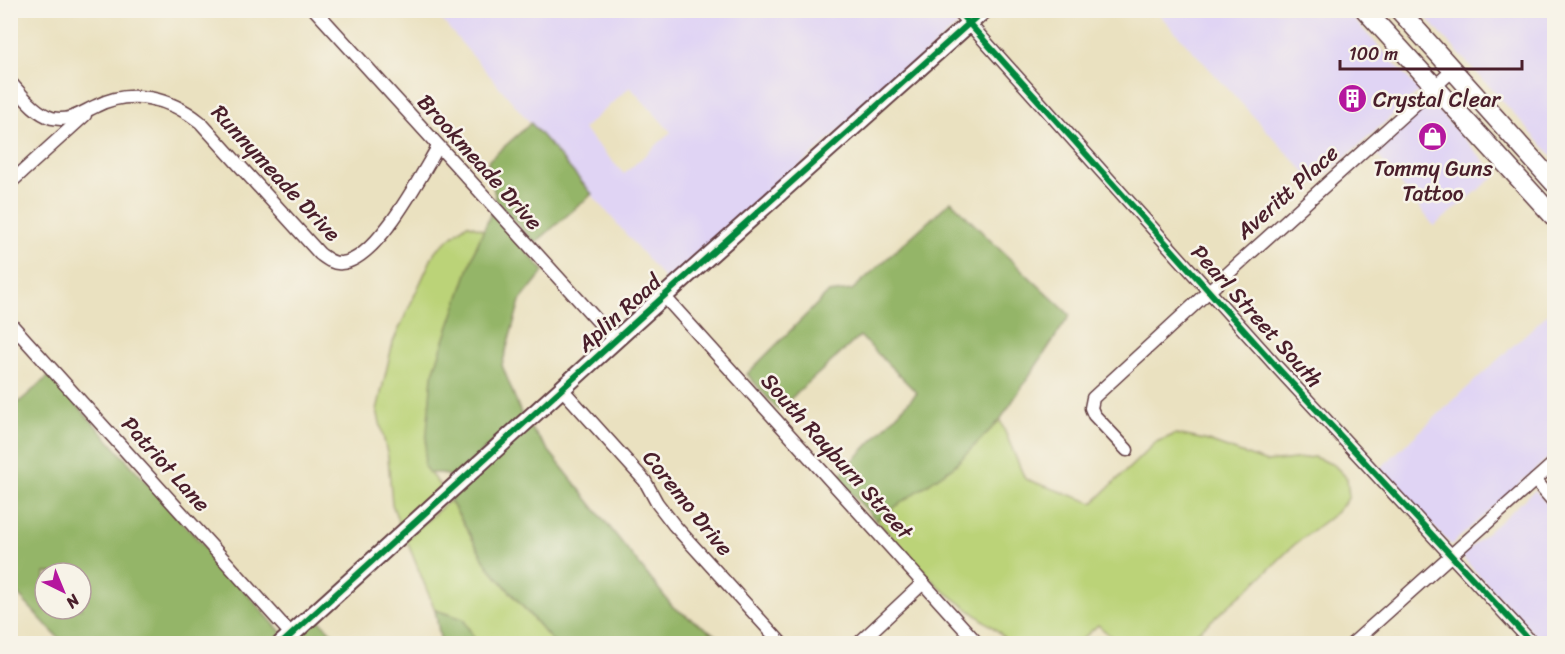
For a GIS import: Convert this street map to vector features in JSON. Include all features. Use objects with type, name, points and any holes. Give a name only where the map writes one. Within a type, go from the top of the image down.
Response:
[{"type":"main road","points":[[1365,10],[1554,217]]},
{"type":"main road","points":[[1399,10],[1554,183]]},
{"type":"street","name":"Brookmeade Drive","points":[[315,10],[615,340]]},
{"type":"street","name":"Pearl Street South","points":[[957,10],[1209,291],[1533,644]]},
{"type":"street","name":"Aplin Road","points":[[286,639],[615,340],[984,10]]},
{"type":"street","name":"Averitt Place","points":[[1127,450],[1094,415],[1090,408],[1093,398],[1453,70]]},
{"type":"street","name":"Runnymeade Drive","points":[[10,82],[40,112],[52,118],[66,119],[78,116],[95,106],[122,97],[148,97],[171,104],[189,113],[200,122],[320,254],[334,262],[350,262],[356,259],[383,234],[397,216],[438,147]]},
{"type":"street","points":[[10,183],[95,106]]},
{"type":"street","name":"South Rayburn Street","points":[[664,296],[978,644]]},
{"type":"street","name":"Patriot Lane","points":[[10,323],[286,639]]},
{"type":"street","name":"Coremo Drive","points":[[562,388],[645,481],[657,503],[674,525],[782,644]]},
{"type":"street","points":[[1352,644],[1554,463]]},
{"type":"street","points":[[1535,480],[1554,502]]},
{"type":"street","points":[[858,644],[923,583]]},
{"type":"shaded area","points":[[948,10],[960,23],[668,283],[434,11]],"holes":[[[630,87],[671,132],[624,174],[583,129]]]},
{"type":"shaded area","points":[[1156,11],[1346,11],[1420,91],[1316,184]]},
{"type":"shaded area","points":[[1420,11],[1554,11],[1554,158],[1476,72]]},
{"type":"shaded area","points":[[1430,101],[1497,175],[1434,226],[1376,153],[1326,194]]},
{"type":"shaded area","points":[[1554,308],[1554,453],[1451,545],[1379,469]]},
{"type":"shaded area","points":[[1535,490],[1554,511],[1554,643],[1542,643],[1461,556]]},
{"type":"green space","points":[[531,123],[592,194],[535,243],[496,201],[488,161]]},
{"type":"green space","points":[[951,201],[1070,315],[1000,420],[954,466],[876,520],[837,478],[917,393],[860,336],[778,410],[747,374],[828,293],[852,290]]},
{"type":"green space","points":[[491,213],[544,271],[520,301],[502,365],[522,416],[453,478],[442,473],[429,473],[424,466],[432,376],[475,250]]},
{"type":"green space","points":[[467,224],[484,230],[475,250],[424,466],[442,488],[400,526],[392,504],[388,457],[377,410],[393,342],[435,251]]},
{"type":"green space","points":[[50,375],[282,633],[270,644],[63,643],[43,621],[93,621],[93,561],[33,561],[33,611],[11,587],[10,410]]},
{"type":"green space","points":[[1000,420],[1025,479],[1093,503],[1156,442],[1176,434],[1205,440],[1267,462],[1314,457],[1334,465],[1347,478],[1349,497],[1337,512],[1294,545],[1255,583],[1184,644],[1118,643],[1098,625],[1078,643],[1008,643],[999,632],[940,588],[876,520],[954,466]]},
{"type":"green space","points":[[530,427],[673,607],[728,643],[554,643],[488,566],[450,500]]},
{"type":"green space","points":[[450,500],[488,566],[554,643],[477,643],[463,619],[435,610],[406,539]]},
{"type":"green space","points":[[435,610],[463,619],[477,643],[441,643]]},
{"type":"green space","points":[[318,619],[342,643],[291,644]]},
{"type":"cycle path","points":[[957,10],[1276,366],[1533,644]]},
{"type":"cycle path","points":[[281,644],[664,296],[984,10]]},
{"type":"place","name":"Crystal Clear","points":[[1352,99]]},
{"type":"place","name":"Tommy Guns Tattoo","points":[[1433,136]]}]
